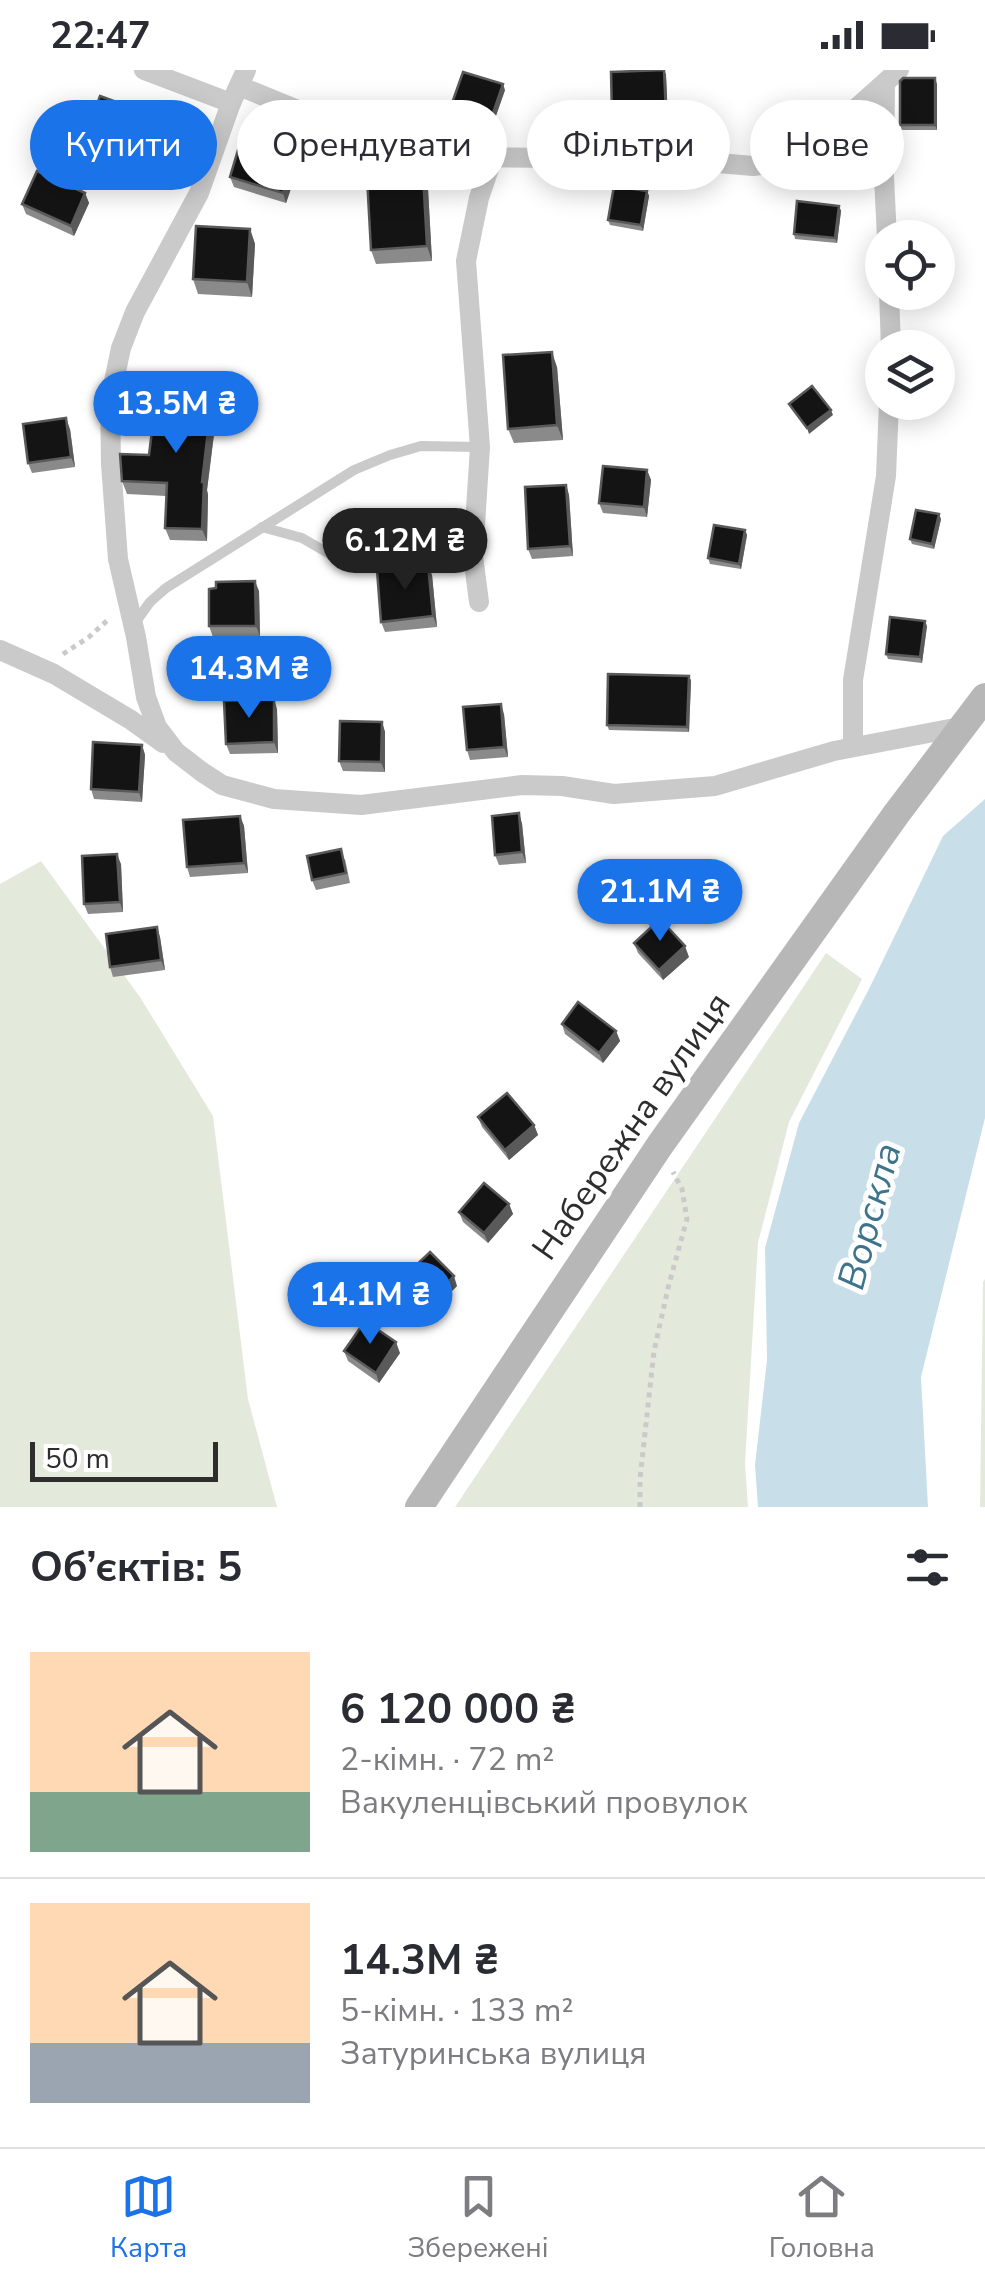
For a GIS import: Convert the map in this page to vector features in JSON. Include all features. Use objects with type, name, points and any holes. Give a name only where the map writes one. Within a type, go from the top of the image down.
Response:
[{"type":"street","points":[[144,70],[238,86],[271,100]]},
{"type":"street","points":[[507,157],[771,164],[842,121],[892,77]]},
{"type":"street","points":[[885,220],[884,176],[892,77]]},
{"type":"street","points":[[176,752],[158,727],[146,697],[118,559],[110,400],[120,348],[199,193],[238,86]]},
{"type":"street","points":[[480,602],[473,556],[480,447],[466,261],[482,190]]},
{"type":"street","points":[[853,748],[853,680],[886,476],[888,420]]},
{"type":"street","points":[[0,650],[54,674],[131,720],[222,784],[274,799],[361,805],[522,785],[614,794],[715,786],[853,748],[960,727]]},
{"type":"street","name":"Набережна вулиця","points":[[419,1507],[660,1145],[985,697]]},
{"type":"lane","points":[[133,626],[166,588],[354,470],[420,446],[480,447]]},
{"type":"lane","points":[[262,527],[302,538],[340,560],[374,562],[473,556]]},
{"type":"path","points":[[56,657],[110,617],[117,608],[123,583]]},
{"type":"path","points":[[640,1507],[654,1351],[687,1219],[682,1189],[660,1145]]},
{"type":"green space","points":[[41,861],[140,997],[213,1116],[248,1399],[277,1507],[0,1507],[0,884]]},
{"type":"green space","points":[[826,953],[862,979],[789,1122],[758,1243],[745,1464],[748,1507],[455,1507]]},
{"type":"green space","points":[[985,1279],[985,1507],[980,1507],[983,1282]]},
{"type":"water","name":"Ворскла","points":[[985,799],[985,1118],[921,1377],[928,1507],[758,1507],[755,1465],[767,1360],[765,1248],[799,1123],[943,836]]},
{"type":"building","points":[[664,70],[665,100],[612,100],[611,72]]},
{"type":"building","points":[[463,72],[503,84],[498,100],[453,100]]},
{"type":"building","points":[[935,78],[935,125],[904,125],[900,81]]},
{"type":"building","points":[[237,153],[237,179],[230,177]]},
{"type":"building","points":[[30,186],[30,190],[85,193],[71,226],[22,204]]},
{"type":"building","points":[[368,190],[424,190],[427,246],[371,250]]},
{"type":"building","points":[[613,190],[647,191],[641,225],[608,220]]},
{"type":"building","points":[[797,201],[839,206],[835,238],[794,234]]},
{"type":"building","points":[[196,226],[250,229],[247,282],[193,279]]},
{"type":"building","points":[[552,352],[557,425],[508,429],[503,355]]},
{"type":"building","points":[[812,386],[831,410],[807,428],[789,404]]},
{"type":"building","points":[[157,390],[212,397],[202,482],[202,529],[165,528],[167,483],[122,481],[120,454],[149,455]]},
{"type":"building","points":[[66,418],[71,457],[28,463],[23,424]]},
{"type":"building","points":[[603,466],[647,470],[644,507],[599,503]]},
{"type":"building","points":[[566,485],[570,546],[528,549],[525,487]]},
{"type":"building","points":[[916,510],[939,514],[932,544],[910,539]]},
{"type":"building","points":[[714,525],[745,530],[739,564],[708,558]]},
{"type":"building","points":[[428,565],[433,616],[381,622],[377,570]]},
{"type":"building","points":[[255,581],[256,626],[209,626],[209,589],[216,588],[216,582]]},
{"type":"building","points":[[890,617],[925,621],[920,657],[886,654]]},
{"type":"building","points":[[608,674],[689,676],[687,727],[607,725]]},
{"type":"building","points":[[274,699],[274,742],[226,744],[224,701]]},
{"type":"building","points":[[501,704],[504,747],[467,750],[463,707]]},
{"type":"building","points":[[340,721],[382,722],[381,762],[339,761]]},
{"type":"building","points":[[93,742],[142,745],[139,792],[91,789]]},
{"type":"building","points":[[519,813],[522,852],[495,855],[492,816]]},
{"type":"building","points":[[240,816],[244,863],[187,867],[183,820]]},
{"type":"building","points":[[341,849],[346,873],[312,880],[307,856]]},
{"type":"building","points":[[117,854],[120,902],[84,904],[82,856]]},
{"type":"building","points":[[660,919],[685,946],[659,970],[634,943]]},
{"type":"building","points":[[157,927],[161,960],[110,967],[106,934]]},
{"type":"building","points":[[578,1002],[616,1031],[599,1053],[562,1024]]},
{"type":"building","points":[[507,1093],[534,1125],[505,1150],[478,1117]]},
{"type":"building","points":[[484,1183],[509,1204],[484,1233],[459,1212]]},
{"type":"building","points":[[430,1252],[454,1276],[429,1301],[405,1276]]},
{"type":"building","points":[[365,1321],[396,1342],[376,1373],[344,1351]]}]
